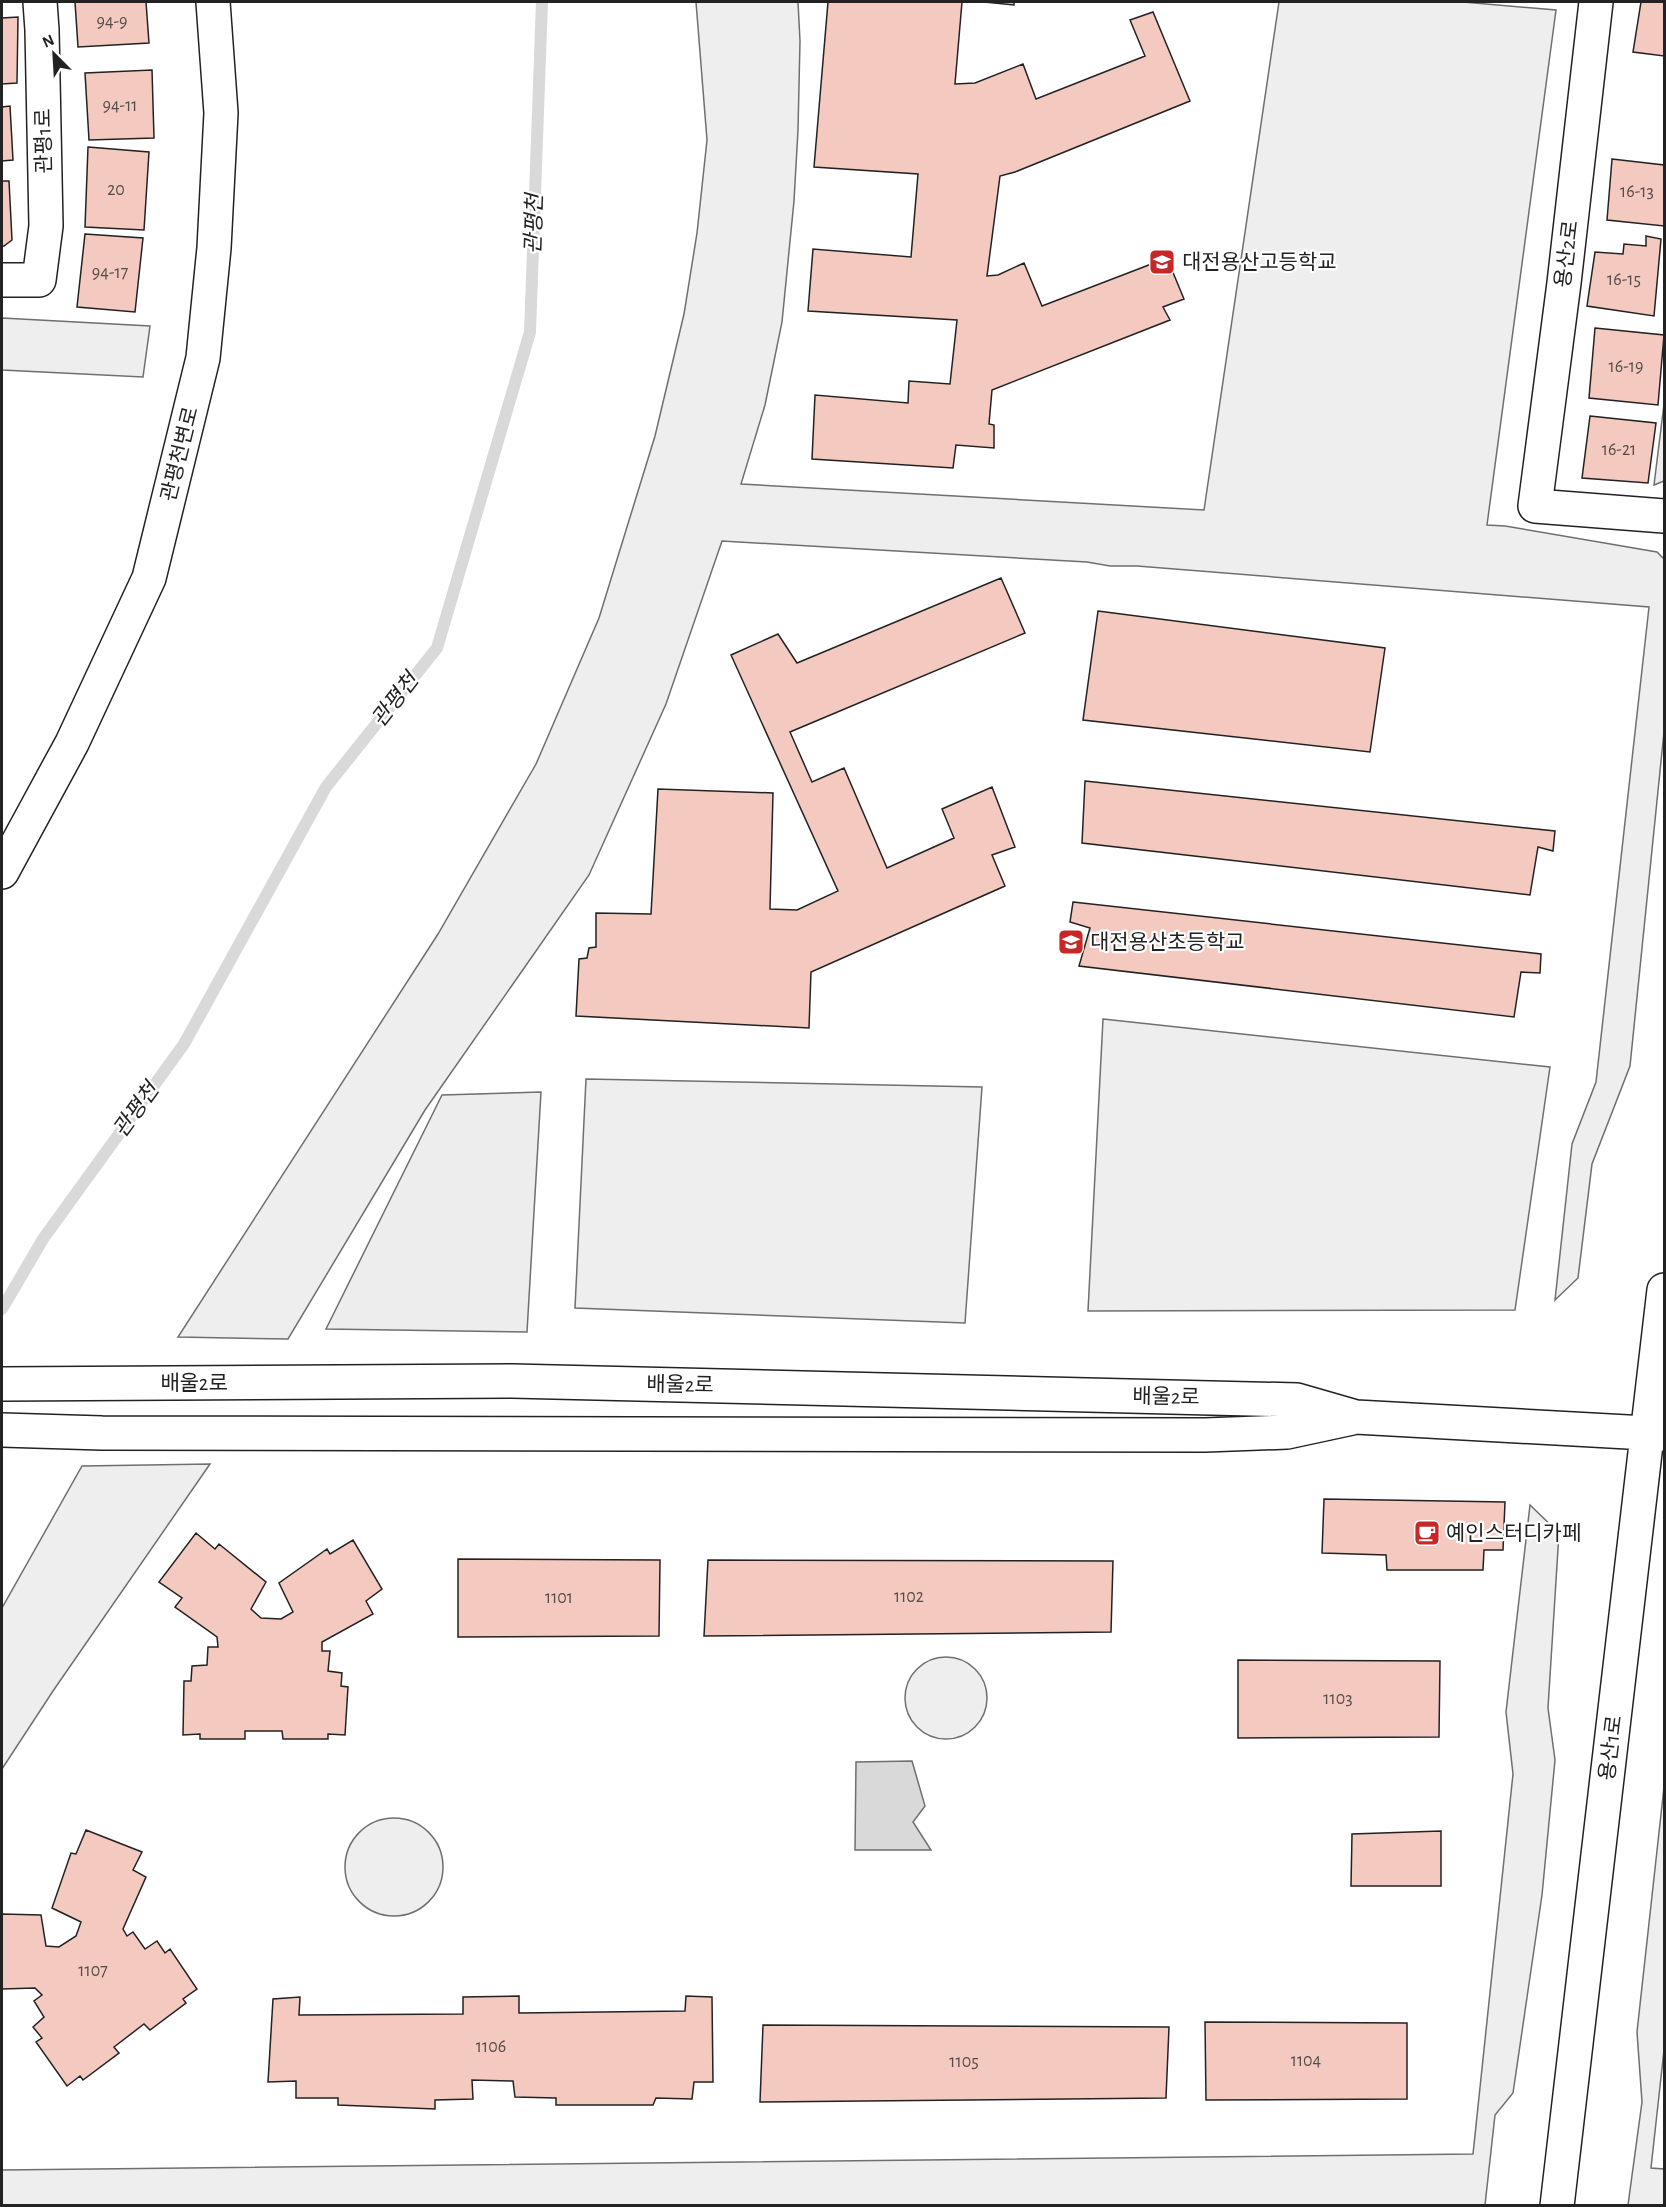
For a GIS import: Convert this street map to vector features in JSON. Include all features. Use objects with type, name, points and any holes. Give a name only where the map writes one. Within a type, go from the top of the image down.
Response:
[{"type":"main road","name":"관평1로","points":[[2,280],[39,280],[46,226],[40,2]]},
{"type":"main road","name":"관평천변로","points":[[2,872],[72,744],[149,578],[203,357],[214,248],[221,113],[213,2]]},
{"type":"main road","name":"용산2로","points":[[1596,2],[1564,283],[1535,506],[1665,516]]},
{"type":"main road","name":"용산1로","points":[[1557,2205],[1657,1434],[1665,1290]]},
{"type":"main road","name":"배울2로","points":[[2,1384],[512,1381],[1297,1400],[1356,1417],[1657,1434]]},
{"type":"main road","name":"배울2로","points":[[2,1430],[102,1433],[1205,1435],[1287,1432],[1356,1417]]},
{"type":"shaded area","points":[[696,2],[798,2],[800,41],[798,130],[794,201],[782,322],[765,405],[741,484],[1204,510],[1279,2],[1463,2],[1556,10],[1487,525],[1505,526],[1657,552],[1664,559],[1664,732],[1630,1066],[1592,1164],[1578,1278],[1555,1300],[1572,1144],[1596,1082],[1649,607],[1137,566],[1110,566],[1087,562],[722,541],[666,704],[589,875],[425,1110],[288,1339],[178,1337],[438,934],[536,764],[599,618],[655,436],[684,314],[697,233],[707,140]]},
{"type":"shaded area","points":[[2,318],[150,326],[143,377],[2,370]]},
{"type":"shaded area","points":[[1664,404],[1664,481],[1654,485]]},
{"type":"shaded area","points":[[1103,1019],[1550,1067],[1515,1310],[1088,1311]]},
{"type":"shaded area","points":[[586,1079],[982,1087],[965,1323],[575,1308]]},
{"type":"shaded area","points":[[541,1092],[527,1332],[326,1329],[442,1095]]},
{"type":"shaded area","points":[[210,1464],[53,1691],[2,1769],[2,1608],[82,1466]]},
{"type":"shaded area","points":[[1530,1505],[1559,1533],[1548,1708],[1555,1760],[1542,1895],[1513,2093],[1495,2115],[1485,2205],[2,2205],[2,2170],[1473,2154],[1513,1774],[1506,1712]]},
{"type":"shaded area","points":[[946,1657],[962,1661],[975,1669],[983,1682],[987,1698],[983,1714],[975,1727],[962,1735],[946,1739],[930,1735],[917,1727],[909,1714],[905,1698],[909,1682],[917,1669],[930,1661]]},
{"type":"shaded area","points":[[912,1761],[925,1806],[913,1822],[931,1850],[855,1850],[856,1762]]},
{"type":"shaded area","points":[[1664,1787],[1664,2050],[1651,2168],[1664,2169],[1664,2205],[1628,2205],[1642,2102],[1637,2032]]},
{"type":"shaded area","points":[[394,1818],[413,1822],[429,1832],[439,1848],[443,1867],[439,1886],[429,1902],[413,1912],[394,1916],[375,1912],[359,1902],[349,1886],[345,1867],[349,1848],[359,1832],[375,1822]]},
{"type":"building","points":[[75,2],[146,2],[149,43],[78,47]]},
{"type":"building","points":[[828,2],[962,2],[955,84],[975,83],[1023,64],[1036,99],[1145,56],[1130,20],[1153,12],[1190,101],[1000,176],[987,276],[998,275],[1024,263],[1042,306],[1167,258],[1184,299],[1163,307],[1170,320],[992,390],[989,424],[994,425],[994,448],[956,445],[953,468],[812,459],[815,395],[908,403],[909,381],[950,384],[957,320],[808,311],[813,249],[911,257],[918,174],[814,167]]},
{"type":"building","points":[[984,2],[1014,2],[1014,5]]},
{"type":"building","points":[[1641,2],[1664,2],[1664,56],[1633,52]]},
{"type":"building","points":[[18,17],[17,83],[2,84],[2,18]]},
{"type":"building","points":[[152,70],[154,138],[89,140],[85,73]]},
{"type":"building","points":[[10,106],[13,160],[2,161],[2,107]]},
{"type":"building","points":[[88,147],[149,152],[144,230],[85,227]]},
{"type":"building","points":[[1612,159],[1664,165],[1664,226],[1607,220]]},
{"type":"building","points":[[2,181],[9,181],[12,240],[4,246],[2,246]]},
{"type":"building","points":[[85,234],[143,238],[135,312],[77,307]]},
{"type":"building","points":[[1646,236],[1661,239],[1654,316],[1587,306],[1595,252],[1623,254],[1624,244],[1646,246]]},
{"type":"building","points":[[1595,328],[1664,335],[1658,405],[1589,398]]},
{"type":"building","points":[[1590,416],[1656,423],[1648,483],[1582,478]]},
{"type":"building","points":[[1001,578],[1025,633],[790,732],[812,782],[844,768],[887,868],[954,838],[942,809],[992,787],[1015,847],[992,855],[1005,886],[811,972],[809,1028],[576,1016],[579,959],[587,958],[589,948],[596,947],[596,913],[651,914],[658,789],[773,793],[770,909],[797,910],[838,891],[731,655],[778,634],[797,663]]},
{"type":"building","points":[[1098,611],[1385,648],[1370,752],[1083,720]]},
{"type":"building","points":[[1085,781],[1555,831],[1553,851],[1538,847],[1530,895],[1082,843]]},
{"type":"building","points":[[1073,902],[1541,954],[1540,973],[1521,972],[1514,1017],[1079,966],[1090,928],[1070,922]]},
{"type":"building","points":[[1324,1499],[1505,1502],[1503,1550],[1484,1550],[1483,1570],[1387,1570],[1386,1555],[1322,1553]]},
{"type":"building","points":[[196,1533],[215,1549],[219,1544],[266,1582],[251,1609],[261,1618],[281,1619],[293,1612],[279,1583],[327,1549],[330,1554],[353,1540],[382,1589],[366,1601],[373,1614],[322,1642],[322,1651],[330,1651],[328,1671],[342,1673],[341,1686],[348,1687],[345,1735],[328,1734],[328,1739],[283,1739],[282,1731],[245,1731],[245,1739],[200,1739],[200,1734],[183,1735],[184,1681],[191,1681],[192,1666],[207,1665],[208,1647],[218,1647],[217,1637],[175,1607],[182,1598],[159,1582]]},
{"type":"building","points":[[458,1559],[660,1560],[659,1636],[458,1637]]},
{"type":"building","points":[[708,1560],[1113,1561],[1111,1632],[704,1636]]},
{"type":"building","points":[[1238,1660],[1440,1661],[1439,1737],[1238,1738]]},
{"type":"building","points":[[86,1830],[142,1852],[133,1870],[146,1877],[123,1929],[127,1936],[133,1932],[145,1949],[157,1941],[165,1953],[170,1949],[197,1989],[183,1999],[186,2003],[150,2030],[144,2024],[114,2047],[119,2053],[83,2080],[80,2076],[67,2086],[36,2042],[42,2038],[33,2027],[44,2017],[34,2001],[42,1995],[35,1988],[2,1989],[2,1914],[41,1915],[46,1946],[59,1947],[76,1936],[81,1922],[52,1908],[71,1853],[76,1854]]},
{"type":"building","points":[[1441,1831],[1441,1886],[1351,1886],[1352,1834]]},
{"type":"building","points":[[519,1996],[519,2013],[685,2011],[686,1996],[712,1997],[713,2082],[694,2082],[692,2099],[656,2098],[653,2105],[556,2105],[556,2098],[515,2097],[513,2081],[472,2080],[473,2099],[435,2100],[435,2109],[338,2105],[338,2098],[296,2098],[296,2081],[268,2082],[273,1999],[300,1997],[299,2015],[463,2014],[463,1997]]},
{"type":"building","points":[[1205,2022],[1407,2023],[1407,2099],[1206,2100]]},
{"type":"building","points":[[763,2025],[1169,2027],[1166,2098],[760,2102]]},
{"type":"waterway","name":"관평천","points":[[2,1309],[43,1239],[184,1044],[326,787],[437,648],[530,332],[542,2]]},
{"type":"place","name":"대전용산고등학교","points":[[1162,262]]},
{"type":"place","name":"대전용산초등학교","points":[[1071,942]]},
{"type":"place","name":"예인스터디카페","points":[[1427,1533]]}]
